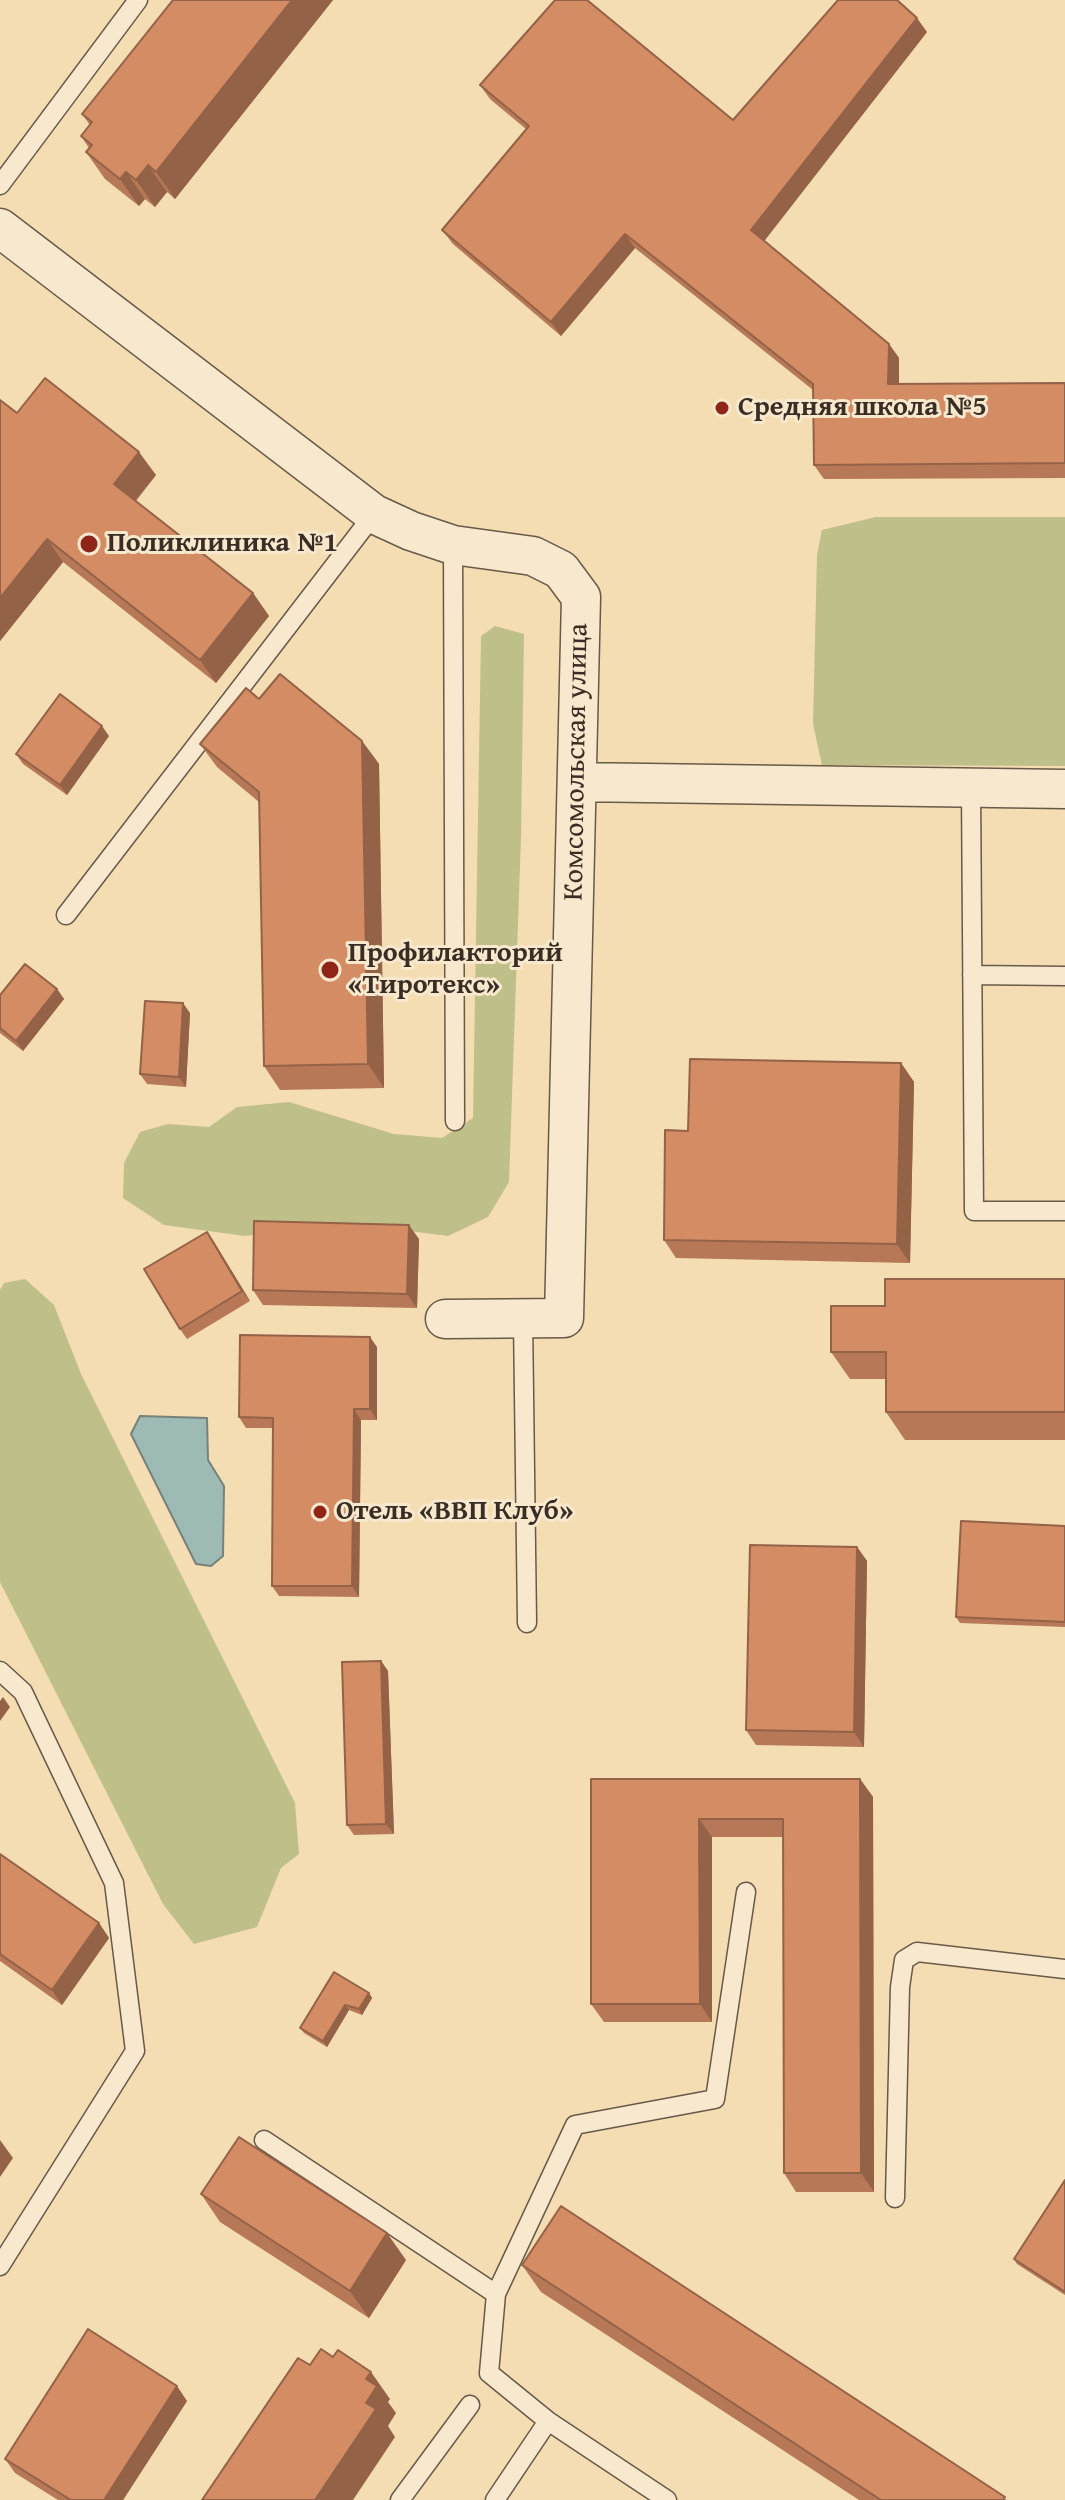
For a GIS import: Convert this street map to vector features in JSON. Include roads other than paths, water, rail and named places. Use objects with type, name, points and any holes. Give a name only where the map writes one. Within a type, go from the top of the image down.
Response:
[{"type":"street","name":"Комсомольская улица","points":[[0,228],[374,514],[453,545],[533,556],[561,570],[581,597],[564,1318],[445,1319]]},
{"type":"street","points":[[577,782],[1065,789]]},
{"type":"lane","points":[[0,185],[138,0]]},
{"type":"lane","points":[[66,915],[374,514]]},
{"type":"lane","points":[[453,545],[455,1121]]},
{"type":"lane","points":[[971,788],[974,1211],[1065,1211]]},
{"type":"lane","points":[[972,975],[1065,976]]},
{"type":"lane","points":[[523,1319],[527,1623]]},
{"type":"lane","points":[[0,1671],[23,1692],[114,1883],[135,2051],[0,2266]]},
{"type":"lane","points":[[667,2500],[548,2421],[489,2373],[496,2294],[575,2125],[715,2099],[746,1892]]},
{"type":"lane","points":[[895,2198],[900,1987],[904,1960],[917,1952],[1065,1969]]},
{"type":"lane","points":[[264,2140],[496,2294]]},
{"type":"lane","points":[[400,2500],[470,2405]]},
{"type":"lane","points":[[495,2500],[548,2421]]},
{"type":"water","points":[[140,1416],[207,1418],[208,1460],[224,1486],[223,1556],[211,1566],[196,1564],[131,1434]]},
{"type":"place","name":"Средняя школа №5","points":[[722,408]]},
{"type":"place","name":"Поликлиника №1","points":[[89,544]]},
{"type":"place","name":"Профилакторий «Тиротекс»","points":[[330,970]]},
{"type":"place","name":"Отель «ВВП Клуб»","points":[[320,1512]]}]
